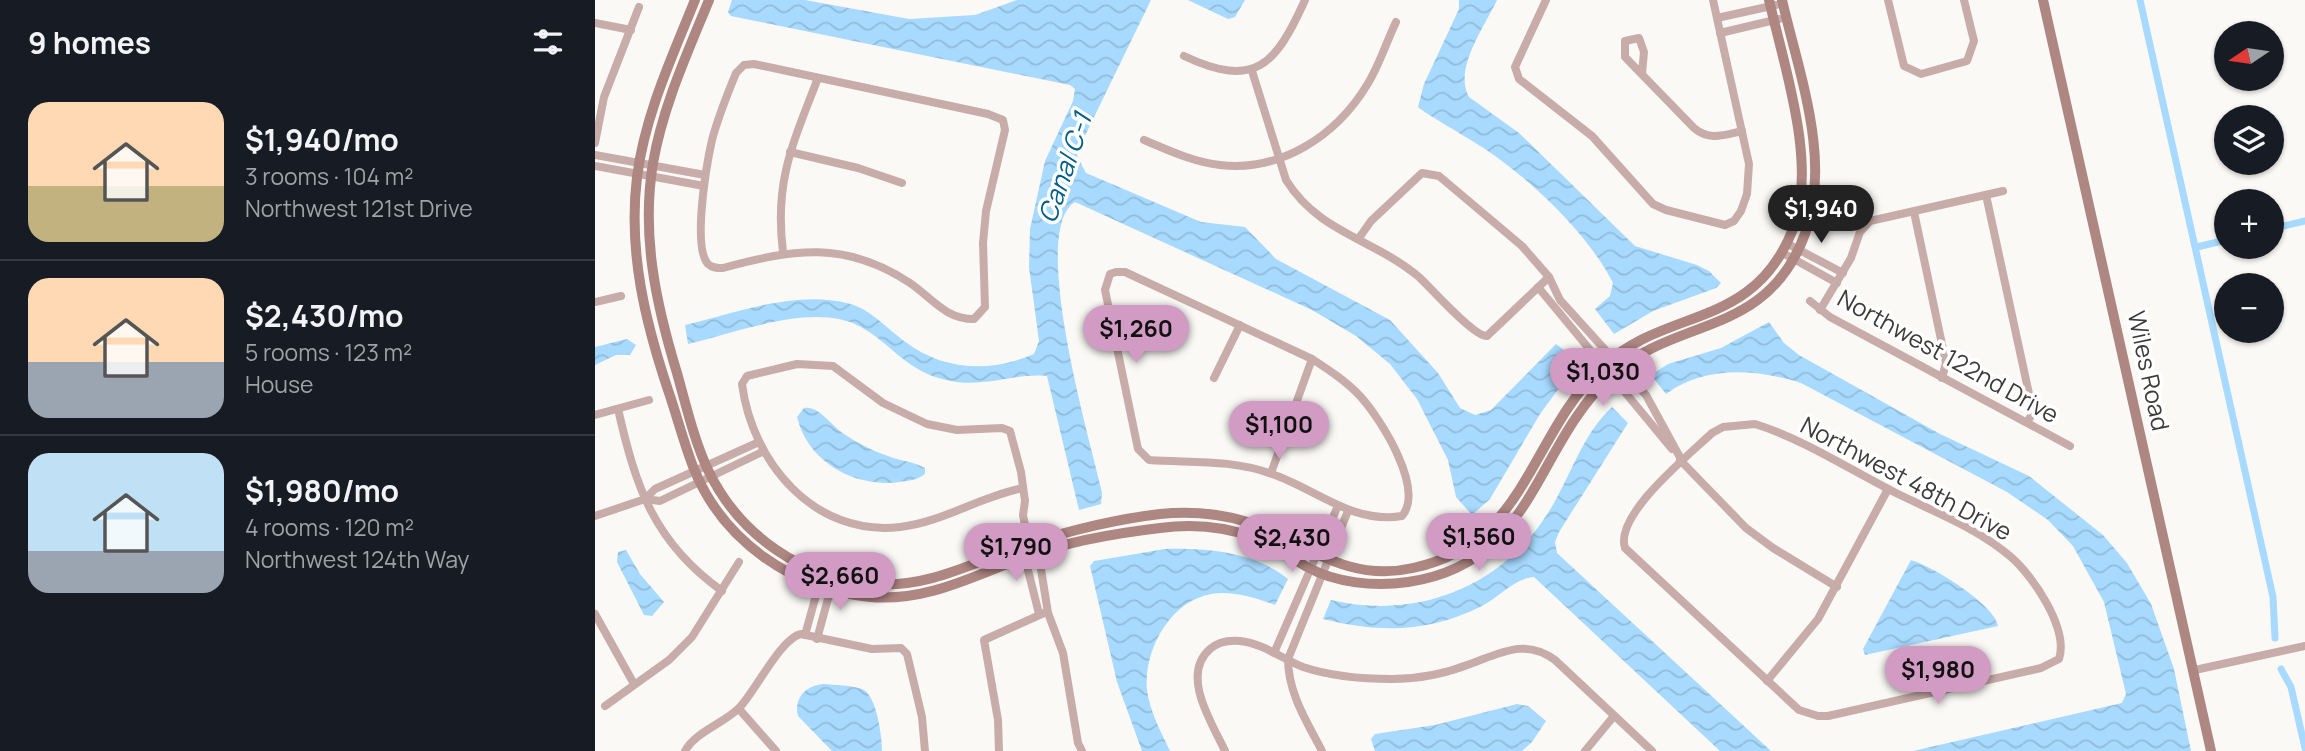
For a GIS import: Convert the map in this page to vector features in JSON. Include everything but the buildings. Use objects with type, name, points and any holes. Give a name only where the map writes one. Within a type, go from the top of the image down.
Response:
[{"type":"street","points":[[695,0],[654,105],[639,168],[634,216],[637,269],[646,320],[695,470],[721,516],[752,548],[784,570],[825,589],[888,597],[939,591],[1030,549],[1180,526],[1217,528],[1250,537],[1281,550],[1323,574],[1363,583],[1404,583],[1440,574],[1485,550],[1514,522],[1574,420],[1612,376],[1622,367],[1660,345],[1712,327],[1742,311],[1766,292],[1795,254],[1814,200],[1817,173],[1814,141],[1783,1],[1717,18]]},
{"type":"street","points":[[709,0],[666,106],[652,172],[648,233],[659,316],[708,471],[738,517],[762,540],[785,556],[827,576],[883,585],[923,581],[1152,515],[1196,514],[1242,520],[1268,530],[1315,556],[1356,569],[1395,571],[1433,563],[1469,546],[1500,520],[1562,416],[1603,366],[1653,334],[1725,307],[1759,281],[1784,248],[1802,198],[1804,163],[1770,3]]},
{"type":"street","points":[[1184,56],[1226,70],[1252,71],[1279,50],[1305,0]]},
{"type":"street","points":[[1546,0],[1515,67],[1516,74],[1592,136],[1653,204],[1725,225],[1734,220],[1747,194],[1749,164],[1713,0]]},
{"type":"street","points":[[1888,0],[1904,66],[1921,74],[1968,61],[1974,41],[1964,0]]},
{"type":"street","name":"Wiles Road","points":[[2043,0],[2211,751]]},
{"type":"street","points":[[595,143],[604,97],[639,7]]},
{"type":"street","points":[[1720,33],[1786,18]]},
{"type":"street","points":[[1144,140],[1198,161],[1221,165],[1251,165],[1279,159],[1316,140],[1345,116],[1369,83],[1396,22]]},
{"type":"street","points":[[595,23],[631,30]]},
{"type":"street","points":[[744,65],[818,78],[988,114],[1003,120],[1005,130],[986,211],[983,243],[985,307],[974,319],[954,316],[941,310],[912,285],[885,268],[851,256],[783,252],[723,268],[714,268],[707,263],[703,253],[705,175],[724,102],[736,73],[744,65]]},
{"type":"street","points":[[1252,71],[1286,180],[1308,210],[1322,221],[1359,238],[1402,263],[1481,336],[1496,328],[1549,277]]},
{"type":"street","points":[[1642,74],[1703,136],[1719,137],[1742,131]]},
{"type":"street","points":[[783,252],[778,216],[790,152],[818,78]]},
{"type":"street","points":[[595,94],[604,97]]},
{"type":"street","points":[[790,152],[902,183]]},
{"type":"street","points":[[595,155],[704,186]]},
{"type":"street","points":[[595,166],[639,168]]},
{"type":"street","points":[[652,172],[705,175]]},
{"type":"street","points":[[1359,238],[1371,220],[1422,173],[1429,172],[1439,176],[1495,220],[1549,277],[1560,300],[1646,395],[1682,461]]},
{"type":"street","points":[[1820,310],[1843,273],[1864,225],[1870,221],[2003,191]]},
{"type":"street","points":[[1986,195],[2031,403],[2032,414],[2028,421]]},
{"type":"street","points":[[1914,212],[1946,363],[1942,377]]},
{"type":"street","points":[[1784,248],[1837,283]]},
{"type":"street","points":[[1795,254],[1843,273]]},
{"type":"street","points":[[1125,272],[1240,325],[1312,359],[1339,377],[1361,397],[1377,419],[1403,468],[1410,494],[1409,508],[1402,516],[1389,518],[1337,508],[1309,490],[1271,473],[1219,462],[1149,460],[1143,457],[1139,449],[1105,290],[1110,274],[1125,272]]},
{"type":"street","points":[[1538,287],[1682,461],[1746,528],[1837,587]]},
{"type":"street","points":[[595,302],[621,296]]},
{"type":"street","name":"Northwest 122nd Drive","points":[[1810,301],[1820,310],[2070,446]]},
{"type":"street","points":[[1214,377],[1240,325]]},
{"type":"street","points":[[1271,473],[1312,359]]},
{"type":"street","points":[[1023,488],[993,494],[922,522],[900,527],[878,527],[828,514],[804,500],[785,483],[762,452],[742,384],[747,376],[797,364],[833,366],[883,403],[927,424],[957,430],[1002,428],[1010,431],[1015,440],[1023,488],[1023,515],[1030,549],[1027,566],[1044,613],[1063,653],[1078,743],[1082,751]]},
{"type":"street","points":[[595,415],[649,400]]},
{"type":"street","points":[[618,409],[630,461],[645,499],[679,556],[722,591]]},
{"type":"street","name":"Northwest 48th Drive","points":[[1755,424],[1775,430],[1888,489],[1982,537],[2010,556],[2045,600],[2060,641],[2059,659],[2041,668],[1828,716],[1808,714],[1767,681],[1625,548],[1624,532],[1641,502],[1682,461],[1723,427],[1755,424]]},
{"type":"street","points":[[645,499],[660,501],[700,481],[708,471],[759,442]]},
{"type":"street","points":[[595,516],[645,499],[655,489],[695,470],[708,471],[762,452]]},
{"type":"street","points":[[1767,681],[1801,644],[1837,587],[1888,489]]},
{"type":"street","points":[[1274,653],[1337,508]]},
{"type":"street","points":[[1322,751],[1293,693],[1288,677],[1288,659],[1348,511]]},
{"type":"street","points":[[1030,549],[1040,563],[1044,613]]},
{"type":"street","points":[[605,706],[669,660],[692,637],[739,562]]},
{"type":"street","points":[[817,639],[827,576]]},
{"type":"street","points":[[805,635],[825,589]]},
{"type":"street","points":[[1292,611],[1305,616]]},
{"type":"street","points":[[999,751],[998,720],[984,640],[1044,613]]},
{"type":"street","points":[[595,614],[634,684]]},
{"type":"street","points":[[685,751],[739,709],[793,635],[805,635],[872,649],[901,648],[907,654],[916,692],[925,751]]},
{"type":"street","points":[[1225,751],[1198,688],[1199,664],[1214,645],[1226,641],[1242,641],[1303,667],[1340,675],[1393,679],[1445,672],[1509,649],[1535,649],[1555,660],[1652,751]]},
{"type":"street","points":[[2195,670],[2305,646]]},
{"type":"street","points":[[739,709],[776,751]]},
{"type":"street","points":[[1585,751],[1614,716]]},
{"type":"water","name":"Canal C-1","points":[[732,0],[805,0],[909,19],[975,15],[1017,0],[1151,0],[1079,148],[1077,156],[1086,173],[1201,222],[1245,227],[1276,259],[1390,320],[1438,373],[1460,408],[1475,415],[1491,410],[1556,344],[1569,354],[1576,365],[1540,414],[1490,499],[1472,515],[1456,497],[1448,460],[1417,399],[1390,364],[1356,336],[1312,310],[1075,202],[1062,220],[1058,252],[1060,293],[1076,386],[1102,492],[1101,504],[1079,510],[1047,376],[973,383],[946,380],[910,364],[861,327],[842,320],[821,317],[775,322],[688,344],[685,325],[745,309],[807,299],[856,306],[919,351],[951,363],[984,366],[1034,354],[1039,341],[1029,267],[1030,229],[1045,161],[1073,101],[1075,89],[1070,85],[731,16],[728,12]]},
{"type":"water","points":[[1188,0],[1245,0],[1235,17],[1228,19]]},
{"type":"water","points":[[1459,0],[1497,0],[1468,61],[1465,86],[1469,97],[1519,133],[1635,246],[1709,271],[1721,283],[1716,288],[1653,311],[1614,334],[1595,309],[1610,296],[1613,283],[1573,226],[1537,190],[1500,159],[1418,107],[1424,84],[1459,9]]},
{"type":"water","points":[[1769,322],[1784,343],[1799,355],[1940,434],[2029,476],[2103,535],[2127,563],[2151,604],[2174,669],[2191,751],[1913,751],[2122,703],[2126,694],[2104,602],[2073,546],[2048,520],[2007,492],[1801,383],[1767,375],[1732,372],[1697,378],[1666,394],[1651,375],[1668,364],[1721,348]]},
{"type":"water","points":[[627,339],[636,345],[630,355],[616,355],[595,365],[595,347]]},
{"type":"water","points":[[1612,407],[1628,423],[1559,532],[1555,542],[1557,553],[1771,751],[1720,751],[1534,577],[1514,584],[1482,606],[1462,615],[1423,626],[1364,627],[1323,619],[1331,600],[1393,606],[1423,601],[1452,593],[1479,580],[1504,563],[1546,516],[1592,431]]},
{"type":"water","points":[[804,408],[820,413],[839,431],[865,446],[925,468],[925,474],[909,481],[883,483],[866,481],[836,469],[812,447],[803,433],[797,417]]},
{"type":"water","points":[[1165,549],[1197,549],[1245,557],[1288,579],[1275,605],[1244,595],[1219,593],[1196,599],[1183,606],[1172,617],[1155,644],[1147,675],[1151,706],[1170,751],[1142,751],[1117,682],[1090,566],[1094,561]]},
{"type":"water","points":[[626,550],[640,574],[664,602],[652,616],[644,615],[617,562],[618,552]]},
{"type":"water","points":[[1911,560],[1961,587],[1986,607],[1998,626],[1865,655],[1863,649]]},
{"type":"water","points":[[823,684],[853,687],[867,693],[878,717],[882,751],[832,751],[798,716],[799,698],[802,694],[811,687]]},
{"type":"water","points":[[1517,704],[1528,706],[1546,721],[1532,742],[1522,751],[1375,751],[1371,739],[1375,734],[1435,725]]},
{"type":"waterway","points":[[2140,0],[2273,597],[2275,638]]},
{"type":"waterway","points":[[2284,226],[2305,221]]},
{"type":"waterway","points":[[2197,247],[2214,243]]},
{"type":"waterway","points":[[2281,669],[2291,687],[2305,748]]}]
